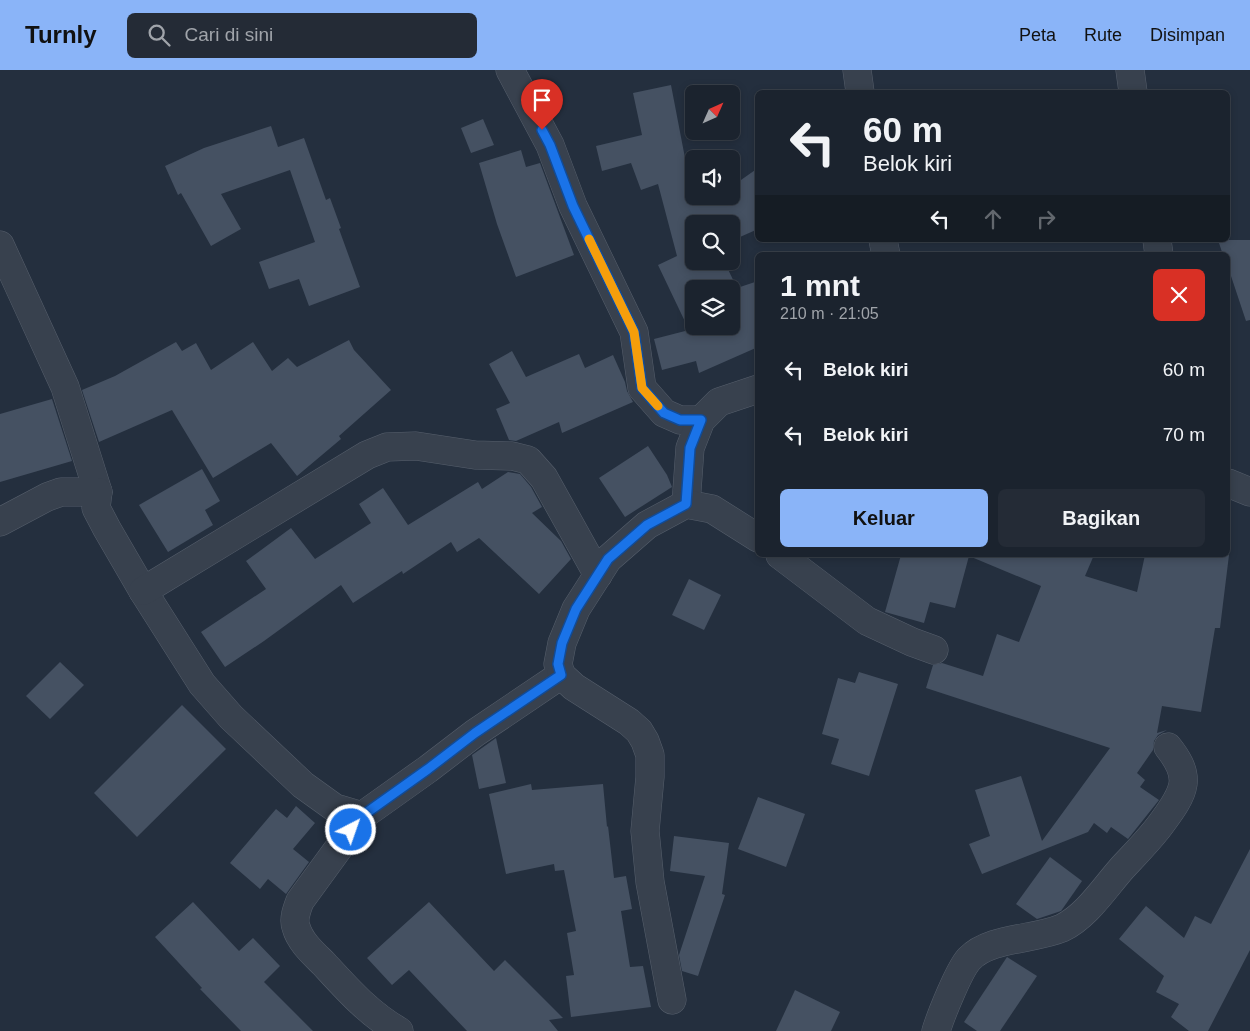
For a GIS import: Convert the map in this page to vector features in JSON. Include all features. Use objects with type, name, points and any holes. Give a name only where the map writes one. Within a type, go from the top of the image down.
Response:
[{"type":"street","points":[[510,70],[550,145],[573,206],[634,332],[642,388],[664,413],[680,420],[701,420]]},
{"type":"street","points":[[857,70],[860,90]]},
{"type":"street","points":[[1130,70],[1134,90]]},
{"type":"street","points":[[0,245],[65,387],[98,492],[96,508],[143,591],[202,684],[231,717],[303,785],[335,808],[362,816]]},
{"type":"street","points":[[686,504],[690,448],[701,420],[719,402],[755,389]]},
{"type":"street","points":[[143,591],[367,455],[387,447],[416,446],[475,455],[512,456],[528,460],[544,478],[598,575]]},
{"type":"street","points":[[1230,484],[1250,492]]},
{"type":"street","points":[[0,522],[47,497],[61,492],[98,492]]},
{"type":"street","points":[[672,1000],[650,882],[645,831],[650,755],[645,741],[634,726],[574,687],[561,675],[558,664],[562,643],[576,609],[608,559],[647,525],[686,504],[712,509],[755,536]]},
{"type":"street","points":[[783,557],[868,621],[912,642],[934,650]]},
{"type":"street","points":[[399,1031],[384,1022],[354,997],[307,947],[295,927],[296,913],[300,901],[362,816],[475,733],[561,675]]},
{"type":"street","points":[[936,1031],[961,971],[970,958],[980,950],[992,945],[1035,936],[1062,927],[1083,912],[1162,824],[1180,795],[1183,783],[1181,768],[1168,747]]},
{"type":"building","points":[[671,85],[685,158],[685,205],[740,205],[740,181],[755,170],[755,230],[740,237],[740,215],[685,215],[685,270],[728,270],[733,280],[685,280],[685,322],[658,265],[677,256],[658,184],[641,190],[631,163],[602,171],[596,146],[642,135],[633,93]]},
{"type":"building","points":[[483,119],[494,145],[471,153],[461,128]]},
{"type":"building","points":[[271,126],[278,147],[304,138],[326,200],[330,198],[360,287],[309,306],[299,279],[269,289],[259,262],[315,242],[290,170],[221,194],[241,229],[211,246],[181,193],[178,195],[165,166],[204,148]]},
{"type":"building","points":[[521,150],[526,167],[540,163],[574,255],[516,277],[497,224],[479,163]]},
{"type":"building","points":[[1250,240],[1250,320],[1246,321],[1230,273],[1230,252],[1222,252],[1219,242]]},
{"type":"building","points":[[755,282],[755,348],[699,373],[696,361],[662,370],[654,339],[685,331],[685,335],[740,335],[740,287]]},
{"type":"building","points":[[349,340],[354,350],[391,390],[339,436],[341,439],[297,476],[271,443],[213,478],[172,410],[99,442],[82,390],[115,376],[176,342],[182,351],[196,343],[211,370],[253,342],[272,371],[288,358],[297,367]]},
{"type":"building","points":[[512,351],[526,377],[579,354],[585,368],[613,355],[633,402],[562,433],[559,422],[516,441],[509,440],[496,409],[510,403],[489,364]]},
{"type":"building","points":[[52,399],[72,461],[0,482],[0,414]]},
{"type":"building","points":[[648,446],[667,475],[672,487],[625,517],[599,478]]},
{"type":"building","points":[[202,469],[220,501],[205,510],[213,525],[168,552],[139,505]]},
{"type":"building","points":[[508,472],[520,474],[531,487],[542,507],[532,513],[561,541],[571,559],[539,594],[479,538],[457,552],[451,542],[403,574],[402,571],[353,603],[341,585],[225,667],[201,632],[266,589],[246,561],[291,528],[315,559],[371,523],[359,504],[383,488],[408,525],[478,482],[482,489]]},
{"type":"building","points":[[900,557],[969,557],[955,608],[930,602],[924,623],[885,612]]},
{"type":"building","points":[[971,557],[1093,557],[1085,576],[1137,592],[1145,557],[1229,557],[1220,628],[1215,628],[1201,712],[1162,706],[1157,733],[1167,730],[1158,735],[1154,741],[1153,750],[1137,773],[1145,780],[1140,787],[1159,800],[1128,839],[1111,827],[1107,833],[1094,823],[1088,832],[982,874],[969,844],[990,836],[975,790],[1021,776],[1042,841],[1110,748],[926,688],[933,665],[942,663],[983,676],[997,634],[1019,642],[1041,586]]},
{"type":"building","points":[[689,579],[721,595],[704,630],[672,615]]},
{"type":"building","points":[[60,662],[84,685],[50,719],[26,696]]},
{"type":"building","points":[[859,672],[898,684],[869,776],[831,764],[839,739],[822,734],[838,678],[855,683]]},
{"type":"building","points":[[182,705],[226,749],[137,837],[94,793]]},
{"type":"building","points":[[496,738],[506,783],[479,789],[472,755]]},
{"type":"building","points":[[531,784],[532,790],[603,784],[614,878],[626,876],[632,909],[621,911],[630,967],[643,966],[651,1007],[571,1017],[566,976],[574,975],[567,933],[576,931],[564,870],[555,871],[554,864],[506,874],[489,794]]},
{"type":"building","points":[[758,797],[805,814],[786,867],[738,849]]},
{"type":"building","points":[[296,806],[315,823],[293,849],[309,862],[286,894],[268,879],[260,889],[230,863],[276,809],[287,818]]},
{"type":"building","points":[[674,836],[729,843],[722,894],[725,895],[698,976],[682,971],[679,955],[705,876],[670,871]]},
{"type":"building","points":[[1250,849],[1250,950],[1208,1031],[1189,1031],[1171,1017],[1179,1004],[1156,992],[1164,976],[1119,939],[1146,906],[1184,938],[1195,916],[1211,924]]},
{"type":"building","points":[[1050,857],[1082,881],[1061,911],[1037,919],[1016,904]]},
{"type":"building","points":[[193,902],[239,951],[253,938],[280,966],[264,982],[313,1031],[241,1031],[200,989],[202,988],[155,937]]},
{"type":"building","points":[[429,902],[494,971],[505,960],[563,1018],[549,1020],[558,1031],[467,1031],[409,970],[392,985],[367,958]]},
{"type":"building","points":[[1007,957],[1037,976],[1000,1031],[977,1031],[964,1022]]},
{"type":"building","points":[[795,990],[840,1012],[831,1031],[776,1031]]},
{"type":"slow traffic","points":[[589,239],[634,332],[642,388],[658,406]]},
{"type":"route","points":[[351,830],[362,816],[475,733],[561,675],[558,664],[562,643],[576,609],[608,559],[647,525],[686,504],[690,448],[701,420],[680,420],[664,413],[642,388],[634,332],[573,206],[550,145],[542,130]]}]
